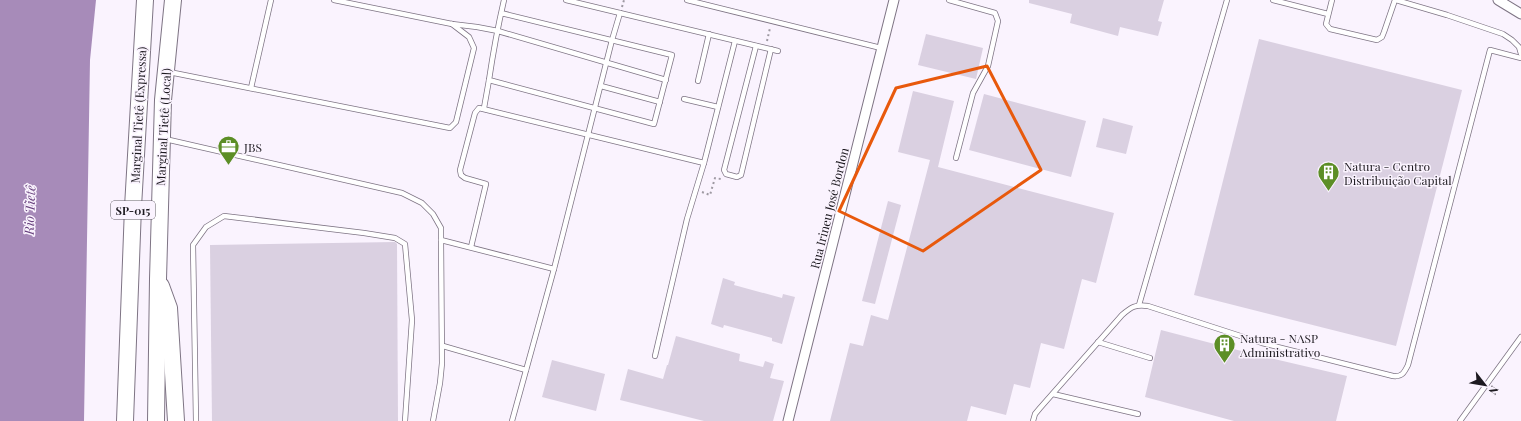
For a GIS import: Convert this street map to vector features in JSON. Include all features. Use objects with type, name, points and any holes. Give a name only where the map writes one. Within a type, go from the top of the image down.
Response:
[{"type":"highway","name":"Marginal Tietê (Expressa)","points":[[124,421],[133,207],[145,0]]},
{"type":"highway","name":"Marginal Tietê (Local)","points":[[156,364],[161,138],[165,71],[173,0]]},
{"type":"highway","points":[[158,279],[169,308],[176,421]]},
{"type":"highway","points":[[146,421],[156,364]]},
{"type":"highway","points":[[156,364],[156,421]]},
{"type":"street","name":"Rua Irineu José Bordon","points":[[788,421],[894,0]]},
{"type":"street","points":[[1498,0],[1521,14]]},
{"type":"lane","points":[[251,88],[271,0]]},
{"type":"lane","points":[[334,0],[452,24],[498,31],[666,80]]},
{"type":"lane","points":[[484,108],[504,0]]},
{"type":"lane","points":[[566,0],[778,51]]},
{"type":"lane","points":[[688,0],[882,48]]},
{"type":"lane","points":[[949,0],[995,13],[998,21],[988,66],[973,93],[956,158]]},
{"type":"lane","points":[[1139,305],[1227,0]]},
{"type":"lane","points":[[1273,0],[1328,14]]},
{"type":"lane","points":[[1332,0],[1326,24],[1330,29],[1377,40],[1382,37],[1395,0],[1447,15],[1503,34],[1519,47],[1521,54]]},
{"type":"lane","points":[[489,80],[654,124],[672,55],[501,13]]},
{"type":"lane","points":[[512,421],[554,269],[620,13]]},
{"type":"lane","points":[[165,71],[450,128],[456,122],[474,48],[469,37],[452,24]]},
{"type":"lane","points":[[698,81],[709,34]]},
{"type":"lane","points":[[655,356],[687,219],[704,163],[735,41]]},
{"type":"lane","points":[[756,46],[724,170],[726,174],[732,176],[738,177],[741,175],[771,49]]},
{"type":"lane","points":[[1033,421],[1035,414],[1122,315],[1132,306],[1139,305],[1148,306],[1262,343],[1392,376],[1399,376],[1404,373],[1408,365],[1432,276],[1490,50],[1521,58]]},
{"type":"lane","points":[[601,86],[660,102]]},
{"type":"lane","points":[[684,99],[718,107]]},
{"type":"lane","points":[[471,247],[486,184],[465,178],[461,174],[460,170],[475,113],[479,108],[704,163]]},
{"type":"lane","points":[[161,138],[402,193],[422,203],[433,214],[441,228],[443,346],[440,383],[433,421]]},
{"type":"lane","points":[[196,421],[193,245],[206,226],[224,216],[364,233],[395,238],[405,244],[412,320],[405,421]]},
{"type":"lane","points":[[441,240],[554,269]]},
{"type":"lane","points":[[1460,421],[1521,337]]},
{"type":"lane","points":[[1098,342],[1150,358]]},
{"type":"lane","points":[[443,346],[526,370]]},
{"type":"lane","points":[[1053,394],[1138,414]]},
{"type":"path","points":[[765,48],[772,21]]},
{"type":"path","points":[[696,189],[710,195],[715,178],[730,181],[732,176]]},
{"type":"highlighted area","points":[[987,66],[1041,170],[923,251],[839,211],[896,88]]},
{"type":"water","name":"Rio Tietê","points":[[0,0],[96,0],[90,60],[84,421],[0,421]]},
{"type":"building","points":[[1029,0],[1164,0],[1158,21],[1162,22],[1158,36],[1120,27],[1118,36],[1070,23],[1072,14],[1029,3]]},
{"type":"building","points":[[926,34],[983,48],[976,79],[918,65]]},
{"type":"building","name":"Natura - Centro Distribuição Capital","points":[[1259,39],[1462,90],[1396,346],[1194,295]]},
{"type":"building","points":[[913,91],[954,101],[938,167],[1114,213],[1096,283],[1082,279],[1064,349],[1041,343],[1030,388],[1014,384],[1006,415],[971,406],[967,421],[830,421],[850,343],[863,346],[871,315],[888,320],[930,160],[898,152]]},
{"type":"building","points":[[984,94],[1086,121],[1071,177],[969,150]]},
{"type":"building","points":[[1103,118],[1133,126],[1126,154],[1096,147]]},
{"type":"building","points":[[888,201],[901,205],[875,304],[862,301]]},
{"type":"building","points":[[395,242],[397,244],[398,421],[212,421],[210,245]]},
{"type":"building","points":[[723,278],[735,282],[734,285],[782,298],[783,294],[795,297],[782,344],[772,341],[772,338],[724,325],[723,328],[711,324]]},
{"type":"building","name":"Natura - NASP Administrativo","points":[[1161,330],[1249,353],[1347,376],[1336,421],[1234,421],[1145,397]]},
{"type":"building","points":[[676,336],[740,354],[739,361],[763,367],[765,361],[774,364],[770,378],[784,381],[773,421],[704,421],[620,400],[628,369],[663,379]]},
{"type":"building","points":[[552,360],[605,374],[596,411],[542,397]]},
{"type":"place","name":"JBS","points":[[228,166]]},
{"type":"place","name":"Natura - Centro Distribuição Capital","points":[[1328,192]]},
{"type":"place","name":"Natura - NASP Administrativo","points":[[1225,364]]}]
